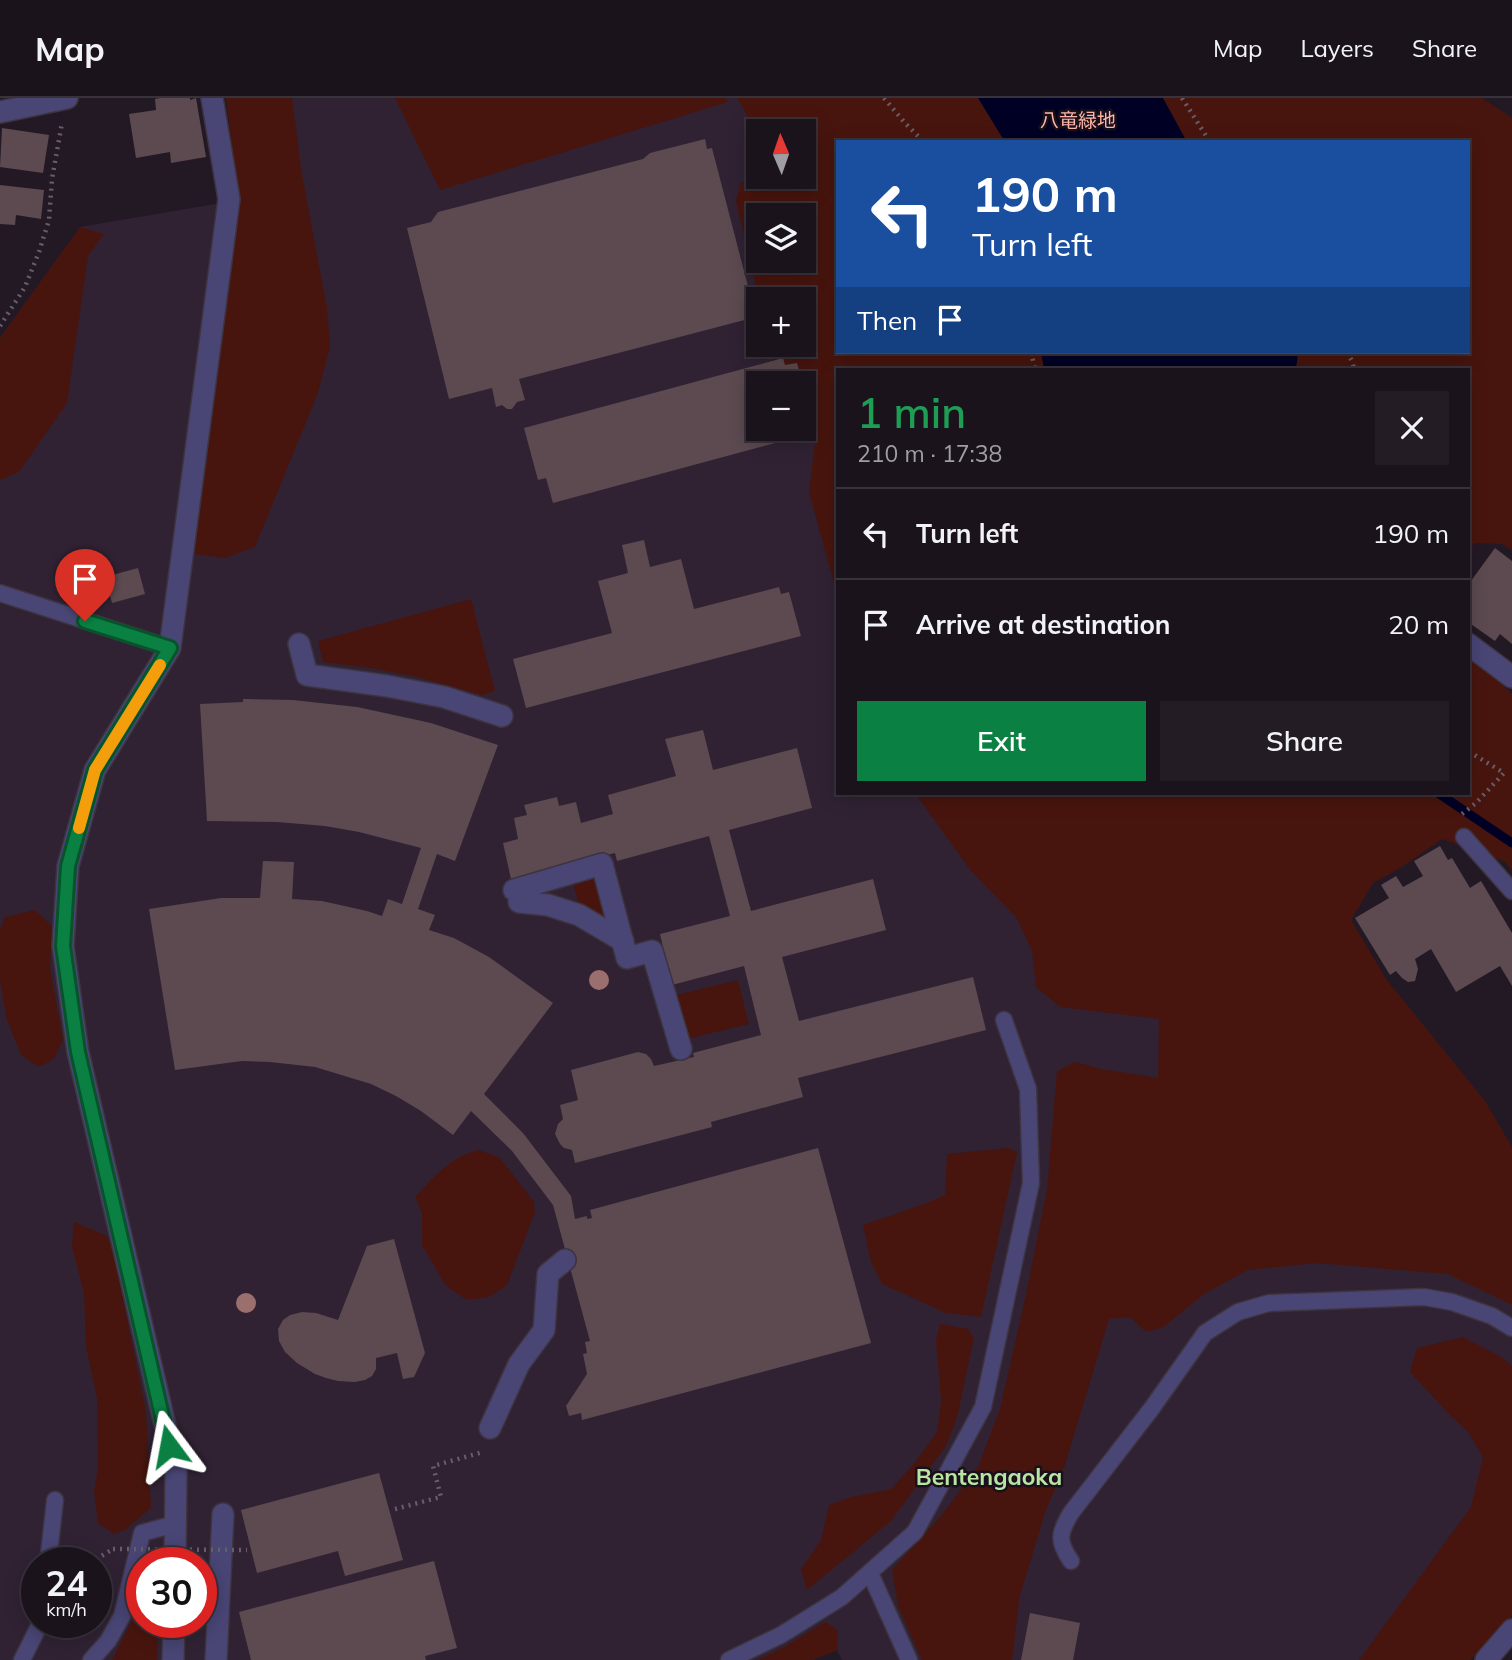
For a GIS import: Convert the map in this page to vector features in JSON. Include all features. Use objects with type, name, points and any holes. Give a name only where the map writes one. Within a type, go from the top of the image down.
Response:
[{"type":"street","points":[[175,1547],[176,1472],[78,1052],[63,946],[68,866],[95,770],[170,648],[229,199],[212,98]]},
{"type":"street","points":[[0,112],[66,105]]},
{"type":"street","points":[[299,644],[307,675],[444,697],[502,716]]},
{"type":"street","points":[[1470,646],[1512,677]]},
{"type":"street","points":[[623,942],[579,915],[516,896],[602,864],[623,942],[627,958],[652,951],[681,1049]]},
{"type":"street","points":[[490,1428],[519,1364],[544,1330],[548,1273],[565,1260]]},
{"type":"street","points":[[216,1660],[223,1514]]},
{"type":"street","points":[[1486,1660],[1512,1630]]},
{"type":"street","points":[[173,1660],[174,1638]]},
{"type":"lane","points":[[0,593],[170,648]]},
{"type":"lane","points":[[1464,837],[1512,891]]},
{"type":"lane","points":[[729,1660],[782,1635],[842,1597],[915,1532],[983,1407],[1031,1183],[1028,1089],[1004,1020]]},
{"type":"lane","points":[[1071,1561],[1062,1548],[1062,1529],[1072,1513],[1205,1333],[1238,1312],[1269,1303],[1424,1297],[1452,1302],[1492,1316],[1512,1328]]},
{"type":"lane","points":[[50,1547],[55,1500]]},
{"type":"lane","points":[[91,1660],[108,1641],[122,1616],[142,1533],[175,1524]]},
{"type":"lane","points":[[870,1573],[909,1660]]},
{"type":"lane","points":[[898,1636],[899,1660]]},
{"type":"lane","points":[[22,1660],[33,1638]]},
{"type":"path","points":[[884,98],[922,140]]},
{"type":"path","points":[[1182,98],[1209,140]]},
{"type":"path","points":[[0,326],[25,287],[39,252],[48,220],[52,179],[66,105]]},
{"type":"path","points":[[85,550],[92,588],[85,621]]},
{"type":"path","points":[[1470,752],[1504,773],[1476,803]]},
{"type":"path","points":[[395,1509],[441,1497],[433,1466],[495,1449],[490,1428]]},
{"type":"path","points":[[112,1550],[247,1550]]},
{"type":"shaded area","points":[[226,98],[819,98],[837,140],[836,795],[1373,795],[1310,887],[1512,1230],[1512,1615],[1470,1660],[842,1660],[837,1650],[813,1660],[0,1660],[0,338],[80,227],[239,200]]},
{"type":"green space","points":[[226,98],[292,98],[302,175],[327,308],[330,346],[318,393],[255,547],[225,558],[193,554],[239,200]]},
{"type":"green space","points":[[395,98],[726,98],[728,102],[440,190]]},
{"type":"green space","name":"八竜緑地","points":[[737,98],[1482,98],[1512,118],[1512,550],[1502,544],[1475,543],[1470,548],[1470,368],[836,368],[836,591],[809,492],[817,424],[816,371],[775,371],[771,357],[816,357],[816,287],[756,287],[753,273],[816,273],[816,203],[746,203],[746,244],[736,201],[740,184],[746,181],[746,189],[816,189],[816,119],[749,119]]},
{"type":"green space","points":[[80,227],[104,234],[88,256],[67,403],[19,472],[0,480],[0,338]]},
{"type":"green space","points":[[471,599],[495,691],[482,695],[418,677],[323,662],[318,641]]},
{"type":"green space","points":[[1470,660],[1498,680],[1512,694],[1512,870],[1504,861],[1442,839],[1402,867],[1373,883],[1351,920],[1386,979],[1485,1101],[1512,1147],[1512,1305],[1448,1274],[1317,1263],[1248,1270],[1204,1294],[1164,1327],[1146,1332],[1130,1317],[1109,1319],[1065,1465],[1046,1510],[1020,1595],[1012,1660],[922,1660],[898,1606],[892,1570],[940,1517],[978,1467],[1000,1409],[1047,1189],[1057,1071],[1075,1062],[1158,1078],[1159,1019],[1060,1007],[1036,987],[1032,951],[1016,917],[971,871],[916,795],[1470,795]]},
{"type":"green space","points":[[595,872],[611,929],[580,911],[572,878]]},
{"type":"green space","points":[[35,910],[52,926],[50,968],[63,1040],[54,1059],[39,1067],[21,1055],[6,1017],[0,981],[0,929],[5,917]]},
{"type":"green space","points":[[738,980],[749,1024],[687,1039],[676,995]]},
{"type":"green space","points":[[1008,1148],[1017,1152],[981,1317],[946,1313],[882,1284],[871,1262],[863,1225],[945,1195],[947,1154]]},
{"type":"green space","points":[[479,1150],[500,1158],[534,1202],[535,1212],[507,1285],[489,1297],[467,1300],[446,1286],[422,1245],[422,1212],[415,1197],[451,1162]]},
{"type":"green space","points":[[74,1222],[107,1236],[113,1250],[146,1411],[151,1508],[125,1530],[114,1534],[98,1523],[94,1492],[98,1468],[97,1398],[86,1347],[84,1294],[72,1246]]},
{"type":"green space","points":[[940,1324],[968,1329],[974,1338],[957,1418],[946,1446],[891,1521],[807,1590],[801,1569],[821,1540],[829,1505],[851,1497],[891,1489],[937,1432],[941,1400],[936,1340]]},
{"type":"green space","points":[[1463,1337],[1503,1358],[1512,1366],[1512,1615],[1470,1660],[1359,1660],[1471,1507],[1483,1457],[1468,1432],[1410,1372],[1417,1348]]},
{"type":"green space","points":[[825,1622],[838,1630],[837,1650],[813,1660],[758,1660],[786,1646]]},
{"type":"green space","points":[[126,1632],[126,1638],[158,1638],[157,1660],[112,1660]]},
{"type":"water","points":[[978,98],[1163,98],[1186,140],[1004,140]]},
{"type":"water","points":[[1041,354],[1298,354],[1296,368],[1044,368]]},
{"type":"building","points":[[196,98],[206,157],[171,163],[170,152],[136,158],[129,114],[156,110],[155,99]]},
{"type":"building","points":[[2,128],[49,135],[43,173],[0,167]]},
{"type":"building","points":[[705,139],[707,149],[712,148],[748,287],[746,287],[746,320],[519,379],[525,400],[517,402],[512,409],[502,405],[496,407],[492,388],[449,399],[407,228],[431,222],[438,212],[643,159],[650,153]]},
{"type":"building","points":[[0,185],[44,190],[41,219],[16,215],[15,225],[0,224]]},
{"type":"building","points":[[783,358],[785,365],[797,363],[799,371],[746,371],[746,441],[783,441],[553,503],[546,478],[538,480],[524,428]]},
{"type":"building","points":[[644,540],[650,567],[681,559],[694,609],[779,587],[781,594],[789,592],[801,636],[526,708],[513,659],[612,633],[598,581],[628,573],[622,545]]},
{"type":"building","points":[[1495,548],[1512,561],[1512,644],[1500,634],[1495,641],[1470,623],[1470,582]]},
{"type":"building","points":[[138,568],[145,594],[112,603],[105,577]]},
{"type":"building","points":[[243,699],[293,700],[357,707],[431,723],[498,745],[455,861],[437,854],[418,909],[435,915],[429,930],[454,938],[489,957],[553,1003],[484,1094],[523,1133],[571,1196],[575,1219],[587,1216],[587,1219],[592,1218],[590,1210],[818,1148],[871,1343],[582,1420],[581,1413],[569,1416],[566,1406],[587,1374],[583,1354],[587,1353],[585,1342],[590,1341],[553,1205],[512,1151],[471,1111],[453,1135],[396,1096],[371,1084],[315,1067],[242,1061],[175,1070],[149,909],[221,898],[260,898],[263,861],[294,862],[292,899],[322,901],[382,916],[388,899],[402,904],[421,848],[325,826],[207,821],[200,704],[243,702]]},
{"type":"building","points":[[703,730],[713,770],[797,748],[812,808],[729,830],[751,911],[873,879],[886,930],[782,957],[799,1021],[973,977],[986,1030],[798,1078],[803,1097],[711,1122],[712,1127],[575,1163],[572,1150],[564,1148],[555,1134],[563,1119],[560,1105],[578,1100],[571,1070],[638,1052],[646,1054],[654,1066],[694,1057],[693,1053],[761,1035],[744,966],[672,985],[660,934],[730,916],[709,836],[617,861],[615,853],[511,879],[503,843],[518,839],[514,818],[527,815],[524,805],[557,797],[559,806],[576,802],[581,823],[613,814],[608,795],[676,776],[665,739]]},
{"type":"building","points":[[1440,846],[1448,860],[1452,858],[1470,888],[1481,881],[1512,933],[1512,986],[1500,966],[1456,992],[1431,949],[1415,959],[1418,969],[1415,981],[1408,982],[1396,971],[1390,975],[1355,918],[1389,898],[1381,885],[1396,876],[1403,887],[1423,876],[1414,861]]},
{"type":"building","points":[[394,1239],[425,1353],[414,1377],[403,1379],[397,1353],[376,1358],[376,1369],[372,1376],[355,1382],[326,1378],[297,1363],[285,1352],[279,1341],[278,1329],[283,1320],[302,1312],[338,1320],[367,1246]]},
{"type":"building","points":[[379,1473],[403,1560],[345,1576],[338,1551],[257,1573],[241,1510]]},
{"type":"building","points":[[434,1561],[457,1648],[425,1656],[426,1660],[251,1660],[239,1612]]},
{"type":"building","points":[[1030,1613],[1080,1623],[1073,1660],[1021,1660]]},
{"type":"waterway","points":[[1441,795],[1512,843]]},
{"type":"slow traffic","points":[[79,828],[95,770],[160,665]]},
{"type":"district","name":"Bentengaoka","points":[[989,1476]]},
{"type":"route","points":[[85,621],[170,648],[95,770],[68,866],[63,946],[78,1052],[169,1446]]}]
